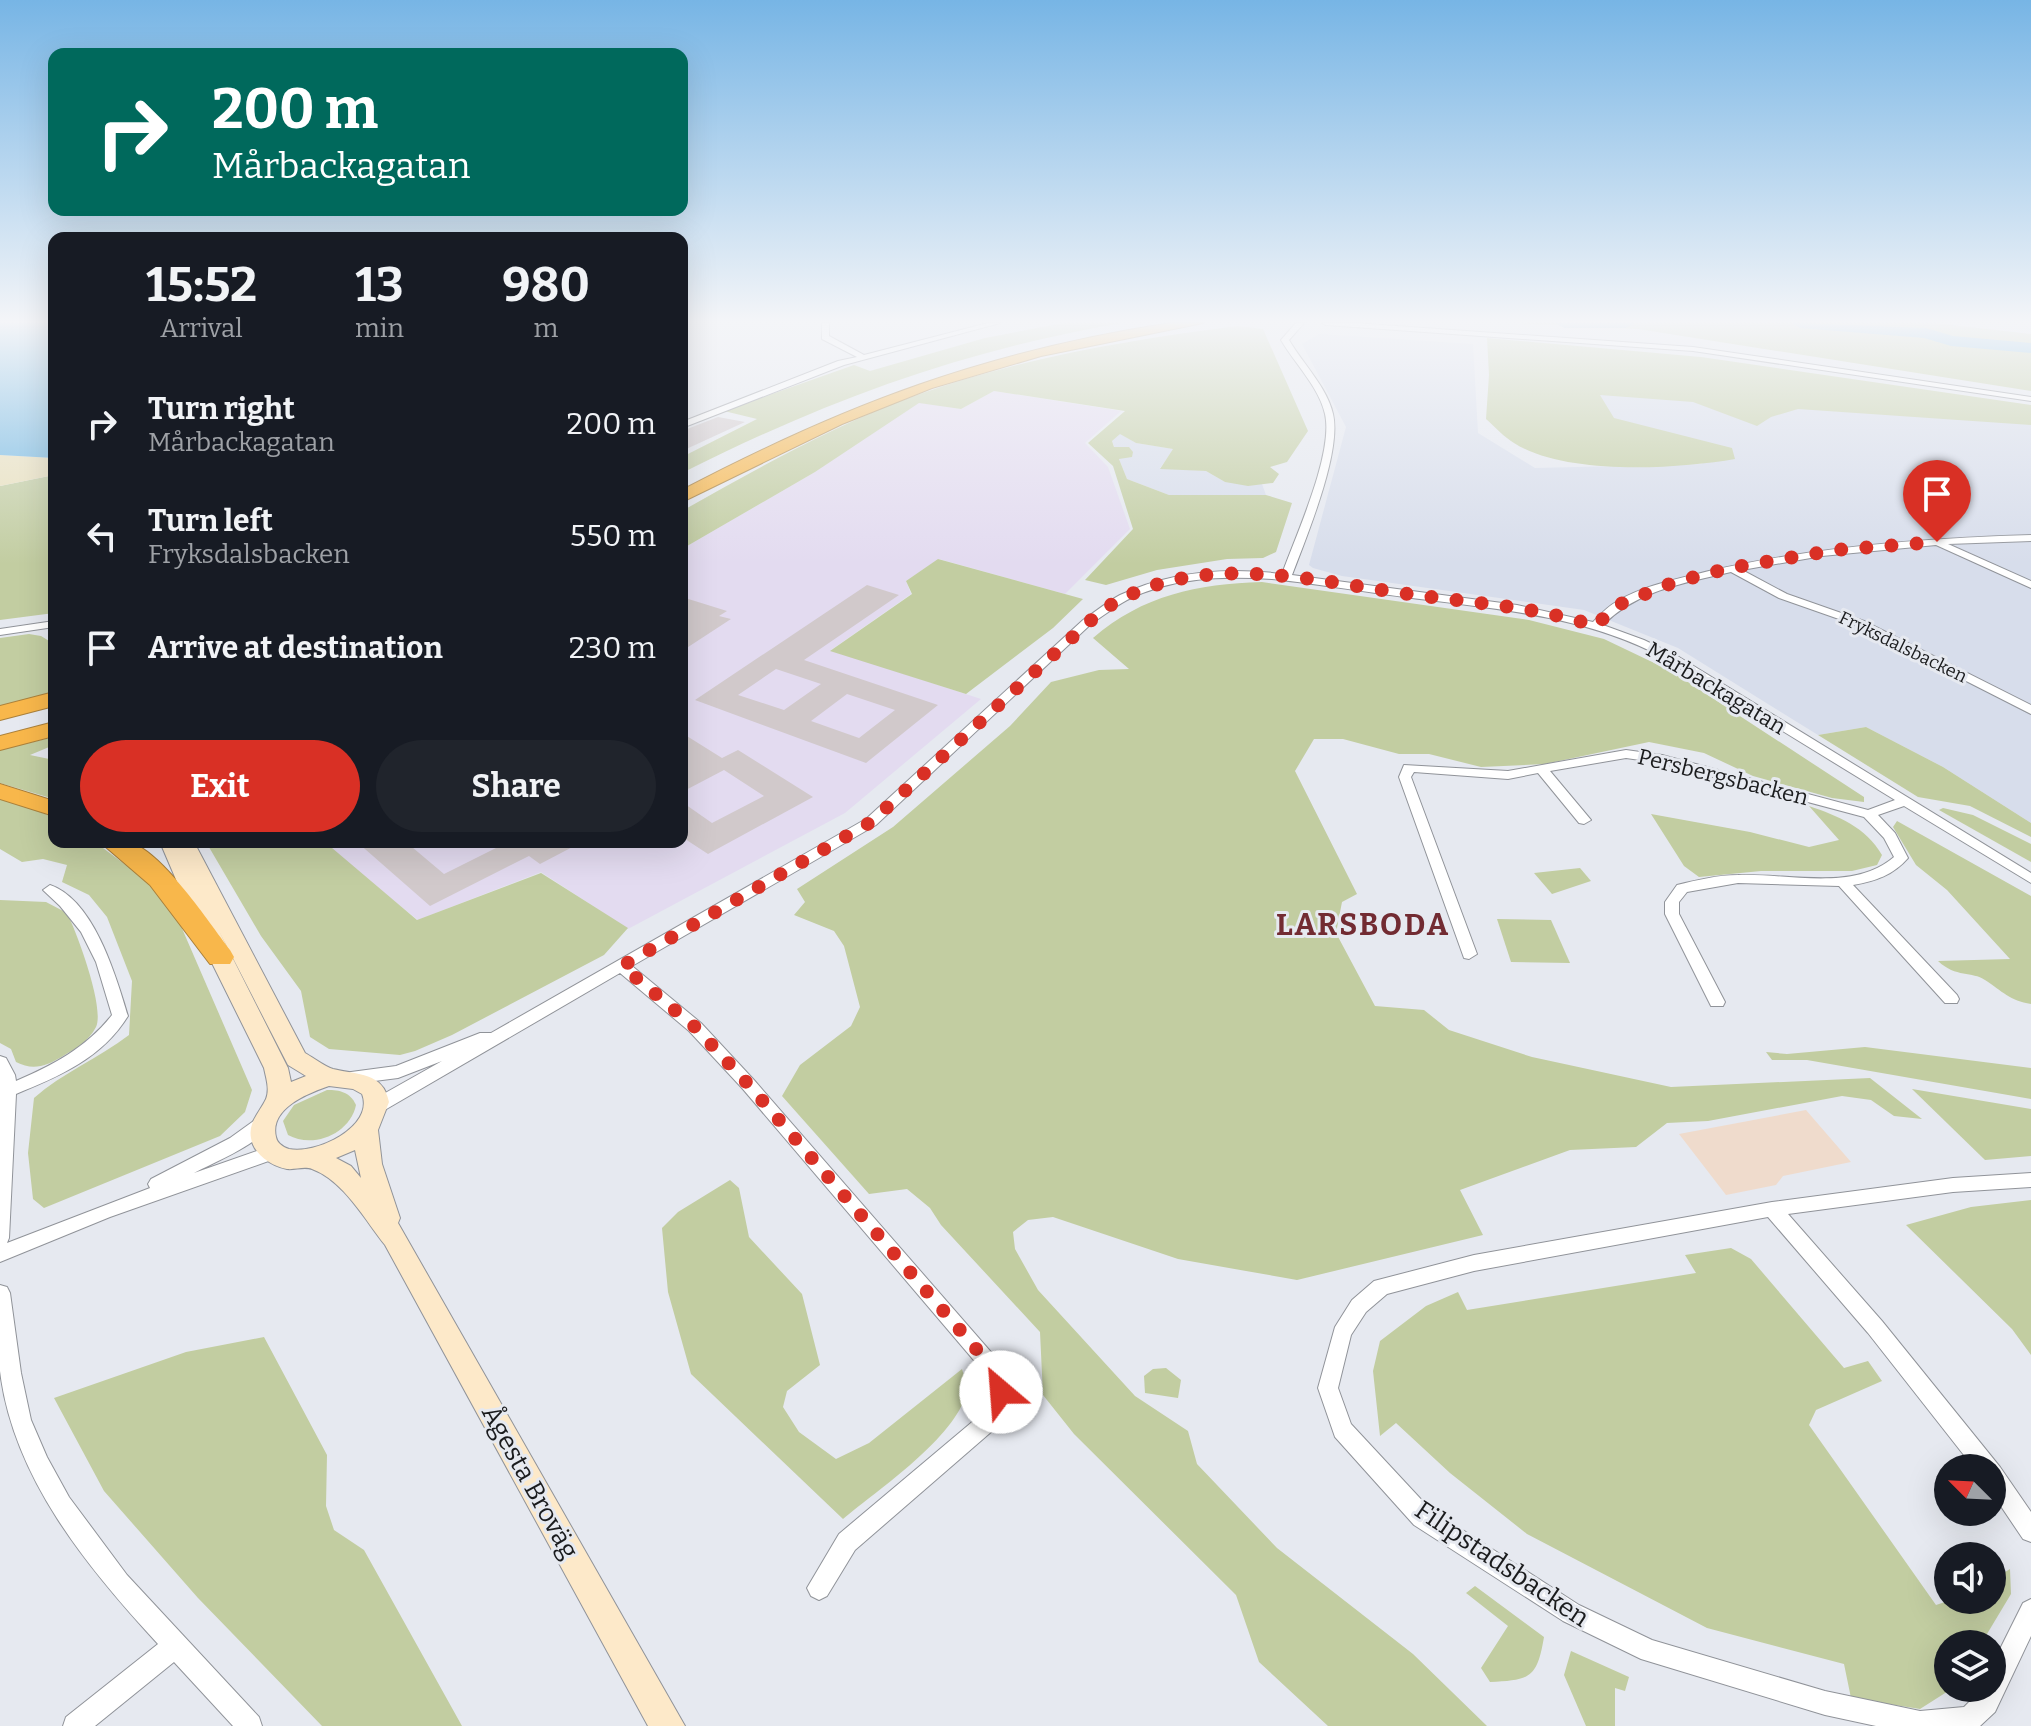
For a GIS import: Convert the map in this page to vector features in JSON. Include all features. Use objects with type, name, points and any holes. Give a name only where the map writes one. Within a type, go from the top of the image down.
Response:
[{"type":"highway","points":[[688,478],[805,420],[846,404]]},
{"type":"highway","points":[[688,494],[825,425],[880,404]]},
{"type":"highway","points":[[0,713],[48,701]]},
{"type":"highway","points":[[0,725],[48,713]]},
{"type":"highway","points":[[0,743],[48,731]]},
{"type":"highway","points":[[0,791],[48,807]]},
{"type":"highway","points":[[129,848],[172,892],[220,957]]},
{"type":"main road","points":[[173,848],[220,957],[276,1068],[280,1088],[278,1101]]},
{"type":"main road","points":[[187,848],[296,1059],[340,1078],[366,1083],[375,1093],[372,1117],[335,1150],[313,1158]]},
{"type":"main road","points":[[271,1153],[261,1141],[261,1125],[278,1101],[302,1085],[340,1078]]},
{"type":"main road","name":"Ågesta Broväg","points":[[372,1117],[369,1164],[394,1237]]},
{"type":"main road","name":"Ågesta Broväg","points":[[271,1153],[289,1159],[313,1158],[342,1173],[394,1237],[667,1726]]},
{"type":"street","points":[[688,422],[732,404]]},
{"type":"street","points":[[1287,574],[1322,473],[1331,431],[1330,414],[1324,404]]},
{"type":"street","points":[[1595,626],[1618,605],[1672,583],[1730,568],[1836,550],[2031,538]]},
{"type":"street","points":[[1937,542],[2031,585]]},
{"type":"street","name":"Fryksdalsbacken","points":[[1730,568],[1783,596],[1860,623],[2031,710]]},
{"type":"street","name":"Mårbackagatan","points":[[372,1117],[505,1031],[871,822],[1087,622],[1116,601],[1193,578],[1248,573],[1287,574],[1518,609],[1595,626],[1658,650],[2031,879]]},
{"type":"street","points":[[0,632],[48,625]]},
{"type":"street","name":"Persbergsbacken","points":[[1469,954],[1405,777],[1409,768],[1423,766],[1452,773],[1484,774],[1542,770],[1604,757],[1638,755],[1869,814]]},
{"type":"street","points":[[1542,770],[1584,820]]},
{"type":"street","points":[[1717,1002],[1672,914],[1672,902],[1682,888],[1736,879],[1871,878],[1891,871],[1901,858],[1890,836],[1869,814],[1903,802]]},
{"type":"street","points":[[1841,880],[1951,999]]},
{"type":"street","points":[[8,1091],[77,1060],[103,1041],[120,1016],[107,971],[85,921],[50,890]]},
{"type":"street","points":[[622,966],[695,1027],[748,1084],[990,1365],[1001,1386],[999,1403],[991,1419],[847,1542],[819,1588]]},
{"type":"street","name":"Mårbackagatan","points":[[340,1078],[398,1072],[505,1031]]},
{"type":"street","points":[[0,1062],[7,1075],[8,1091],[0,1238]]},
{"type":"street","points":[[104,1212],[236,1143],[261,1125]]},
{"type":"street","points":[[0,1254],[104,1212],[271,1153]]},
{"type":"street","name":"Filipstadsbacken","points":[[2031,1180],[1953,1185],[1772,1209],[1474,1263],[1381,1287],[1359,1306],[1342,1333],[1328,1388],[1342,1430],[1422,1517],[1571,1613],[1649,1651],[1825,1703],[1920,1723],[1969,1719],[1986,1703],[2031,1611]]},
{"type":"street","points":[[1772,1209],[1875,1327],[1976,1454]]},
{"type":"street","points":[[0,1293],[21,1418],[47,1482],[86,1543],[250,1726]]},
{"type":"street","points":[[2006,1494],[2031,1531]]},
{"type":"street","points":[[75,1726],[177,1644]]},
{"type":"shaded area","points":[[917,404],[961,409],[971,404],[1074,404],[1121,411],[1085,443],[1108,467],[1130,529],[1065,594],[939,559],[906,581],[911,594],[831,650],[981,699],[845,813],[628,929],[541,872],[418,920],[328,848],[688,848],[688,546],[815,472]]},
{"type":"shaded area","points":[[1334,404],[1476,404],[1478,433],[1535,468],[1703,464],[1612,418],[1603,404],[1735,404],[2031,424],[2031,823],[1943,767],[1866,727],[1818,735],[1678,648],[1584,610],[1342,576],[1313,568],[1309,565],[1346,427]]},
{"type":"shaded area","points":[[1119,433],[1136,443],[1174,449],[1160,468],[1206,471],[1225,482],[1262,484],[1266,495],[1169,495],[1127,479],[1112,441]]},
{"type":"shaded area","points":[[1806,1110],[1851,1162],[1783,1176],[1776,1185],[1726,1195],[1679,1134]]},
{"type":"green space","points":[[745,404],[837,404],[688,470],[688,454],[757,419],[724,411]]},
{"type":"green space","points":[[895,404],[918,404],[815,472],[688,546],[688,508],[797,448]]},
{"type":"green space","points":[[923,404],[971,404],[961,409]]},
{"type":"green space","points":[[1076,404],[1296,404],[1308,431],[1287,462],[1270,467],[1279,474],[1273,483],[1248,486],[1225,482],[1206,471],[1160,469],[1173,449],[1136,443],[1120,434],[1112,441],[1114,447],[1129,447],[1133,452],[1132,457],[1119,459],[1127,479],[1169,495],[1266,495],[1292,503],[1276,552],[1263,558],[1227,559],[1157,570],[1106,585],[1085,580],[1133,529],[1113,466],[1088,443],[1125,411]]},
{"type":"green space","points":[[1487,404],[1605,404],[1614,418],[1732,448],[1735,459],[1653,467],[1562,461],[1536,454],[1514,443],[1486,419]]},
{"type":"green space","points":[[1697,404],[2031,405],[2031,425],[1798,409],[1771,417],[1757,426]]},
{"type":"green space","points":[[48,476],[48,614],[0,620],[0,486]]},
{"type":"green space","points":[[938,559],[1083,599],[1053,628],[966,694],[830,651],[912,594],[906,581]]},
{"type":"green space","points":[[1262,582],[1529,620],[1604,639],[1671,671],[1864,797],[1864,802],[1832,798],[1753,776],[1704,753],[1649,742],[1545,764],[1481,767],[1429,754],[1399,754],[1343,739],[1314,739],[1295,771],[1357,894],[1342,902],[1336,933],[1375,1006],[1424,1010],[1449,1030],[1532,1057],[1671,1087],[1870,1078],[1922,1119],[1894,1116],[1871,1100],[1842,1096],[1708,1121],[1667,1123],[1636,1147],[1570,1150],[1460,1190],[1483,1235],[1297,1280],[1178,1259],[1053,1217],[1028,1220],[1013,1232],[1015,1249],[1038,1290],[1135,1396],[1188,1431],[1197,1464],[1277,1548],[1413,1654],[1487,1726],[1328,1726],[1259,1662],[1236,1595],[1074,1434],[1043,1395],[1040,1332],[941,1225],[930,1208],[907,1189],[869,1194],[782,1096],[800,1065],[851,1026],[860,1007],[844,946],[834,931],[794,915],[805,902],[797,889],[893,827],[1010,726],[1051,682],[1099,670],[1129,669],[1093,638],[1112,623],[1151,602],[1193,589]]},
{"type":"green space","points":[[29,634],[48,640],[48,698],[0,710],[0,638]]},
{"type":"green space","points":[[1866,727],[1943,767],[2031,823],[2031,837],[1970,806],[1918,797],[1818,735]]},
{"type":"green space","points":[[48,738],[48,748],[30,755],[48,759],[48,797],[0,783],[0,750]]},
{"type":"green space","points":[[0,798],[48,815],[48,848],[103,848],[147,881],[174,910],[252,1090],[245,1112],[220,1136],[44,1208],[33,1199],[28,1153],[34,1098],[129,1035],[132,981],[107,917],[89,895],[62,882],[67,865],[43,859],[22,862],[0,849]]},
{"type":"green space","points":[[1809,806],[1860,830],[1882,855],[1877,865],[1852,871],[1761,871],[1699,877],[1684,866],[1651,814],[1750,832],[1809,847],[1839,840]]},
{"type":"green space","points":[[1943,808],[1973,815],[2031,844],[2031,862],[1939,810]]},
{"type":"green space","points":[[1897,821],[2031,896],[2031,1004],[2012,998],[1980,977],[1951,970],[1938,961],[2010,959],[1947,890],[1916,865],[1893,827]]},
{"type":"green space","points":[[210,848],[332,848],[417,920],[541,873],[628,928],[604,955],[452,1035],[400,1055],[329,1049],[310,1037],[301,991],[261,936]]},
{"type":"green space","points":[[1580,868],[1591,881],[1552,894],[1534,873]]},
{"type":"green space","points":[[0,900],[46,902],[67,913],[89,970],[97,1004],[96,1027],[81,1044],[46,1065],[34,1067],[16,1062],[11,1049],[0,1043]]},
{"type":"green space","points":[[1497,919],[1551,920],[1570,963],[1511,962]]},
{"type":"green space","points":[[1865,1047],[2031,1068],[2031,1099],[1807,1060],[1772,1060],[1766,1052],[1787,1054]]},
{"type":"green space","points":[[1912,1089],[2031,1109],[2031,1156],[1985,1160]]},
{"type":"green space","points":[[327,1090],[344,1093],[354,1101],[356,1105],[346,1124],[319,1139],[298,1139],[288,1135],[283,1121],[294,1105]]},
{"type":"green space","points":[[730,1180],[739,1188],[749,1237],[802,1294],[820,1365],[787,1391],[783,1407],[799,1432],[836,1459],[869,1443],[962,1369],[967,1392],[948,1427],[914,1462],[843,1519],[691,1374],[668,1292],[662,1228],[678,1212]]},
{"type":"green space","points":[[2031,1200],[2031,1355],[2012,1329],[1906,1225],[1971,1207]]},
{"type":"green space","points":[[1731,1248],[1751,1259],[1844,1368],[1868,1361],[1882,1381],[1816,1410],[1809,1425],[1934,1602],[1934,1614],[1999,1614],[1989,1630],[1934,1630],[1934,1700],[1920,1709],[1851,1698],[1844,1664],[1707,1628],[1527,1534],[1450,1473],[1396,1423],[1380,1436],[1373,1371],[1380,1341],[1426,1306],[1458,1292],[1467,1310],[1696,1273],[1685,1255]]},
{"type":"green space","points":[[264,1337],[327,1455],[326,1506],[334,1530],[364,1550],[462,1726],[322,1726],[198,1598],[104,1491],[54,1398],[186,1352]]},
{"type":"green space","points":[[1166,1368],[1181,1380],[1178,1398],[1145,1393],[1144,1376],[1153,1369]]},
{"type":"green space","points":[[2010,1569],[2011,1594],[2006,1602],[2006,1571]]},
{"type":"green space","points":[[1475,1586],[1544,1637],[1535,1669],[1530,1674],[1515,1680],[1490,1682],[1481,1668],[1508,1626],[1466,1593]]},
{"type":"green space","points":[[1571,1651],[1629,1677],[1625,1691],[1615,1688],[1615,1726],[1586,1726],[1564,1675]]},
{"type":"sand","points":[[0,455],[48,458],[48,476],[0,486]]},
{"type":"water","points":[[0,404],[48,404],[48,458],[0,455]]},
{"type":"building","points":[[718,417],[745,422],[688,448],[688,429]]},
{"type":"building","points":[[867,585],[899,595],[804,660],[938,705],[866,763],[695,700]],"holes":[[[776,669],[821,684],[784,710],[738,695]],[[847,694],[895,710],[859,738],[811,721]]]},
{"type":"building","points":[[688,599],[727,611],[719,616],[731,619],[688,647]]},
{"type":"building","points":[[688,737],[722,758],[738,750],[813,797],[708,854],[688,841],[688,806],[712,823],[764,796],[724,770],[688,789]]},
{"type":"building","points":[[364,848],[413,848],[444,874],[496,848],[571,848],[540,864],[529,856],[430,906]]},
{"type":"district","name":"LARSBODA","points":[[1363,925]]},
{"type":"route","points":[[1001,1392],[990,1365],[748,1084],[695,1027],[622,966],[871,822],[917,783],[1087,622],[1116,601],[1169,582],[1219,574],[1287,574],[1518,609],[1595,626],[1618,605],[1672,583],[1730,568],[1836,550],[1937,542]]}]
